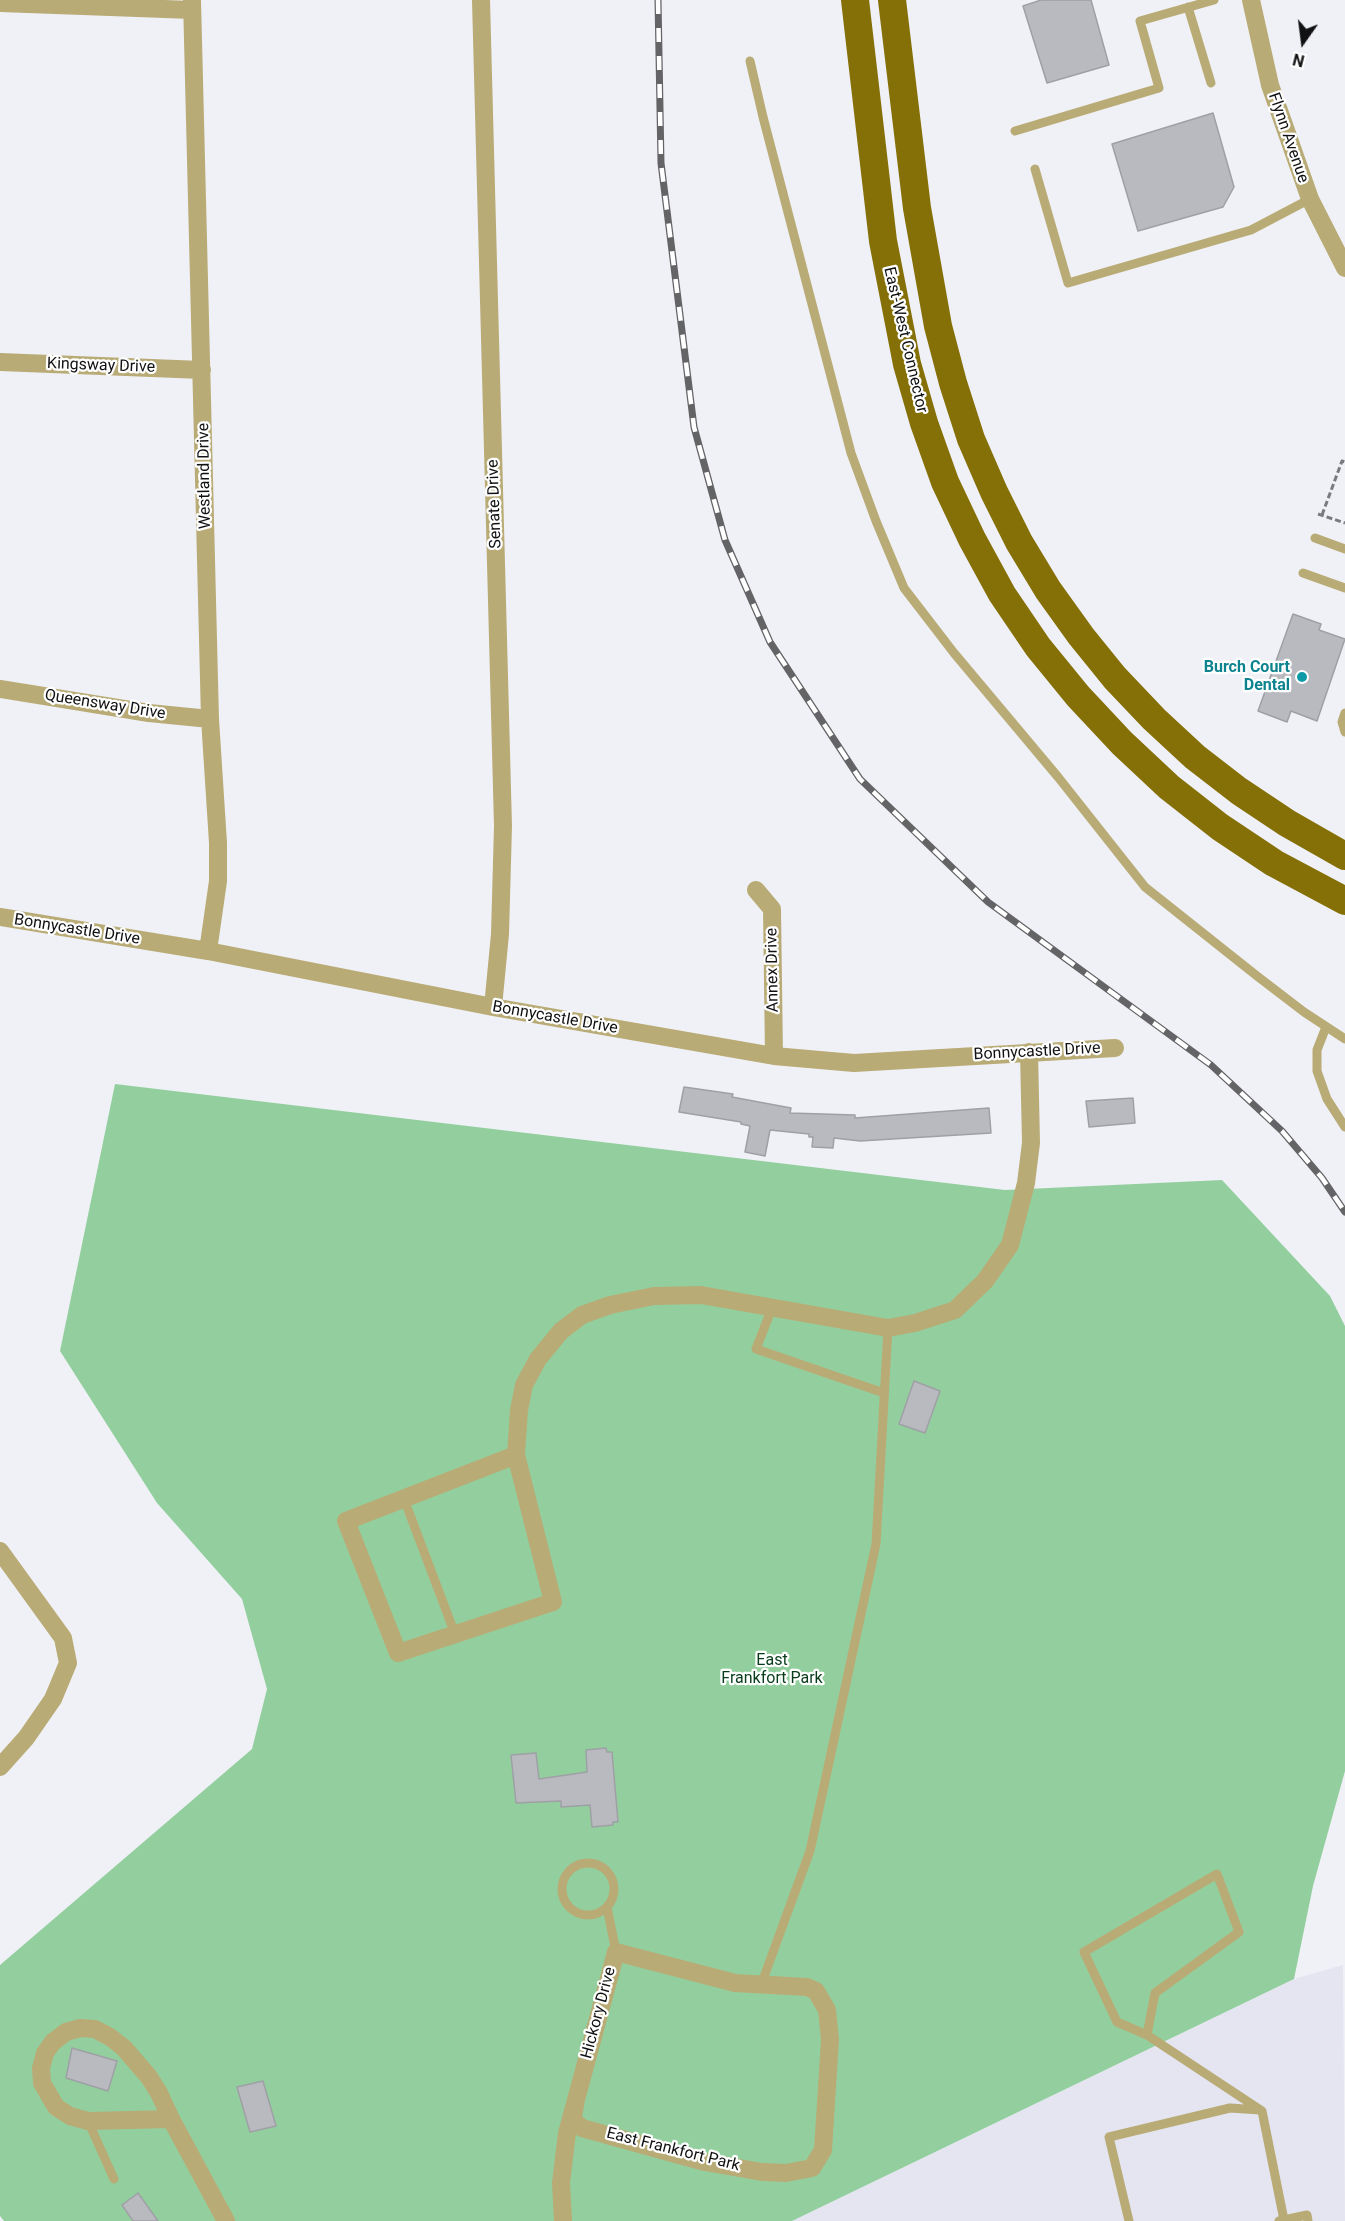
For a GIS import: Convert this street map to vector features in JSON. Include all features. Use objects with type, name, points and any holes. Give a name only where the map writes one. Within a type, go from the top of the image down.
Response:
[{"type":"main road","name":"East-West Connector","points":[[855,0],[882,230],[907,364],[924,423],[945,482],[972,539],[1002,594],[1038,647],[1078,696],[1122,743],[1169,787],[1220,827],[1274,863],[1345,901]]},
{"type":"main road","points":[[892,0],[916,208],[938,326],[952,383],[971,439],[1019,542],[1048,590],[1080,636],[1154,719],[1195,757],[1239,791],[1287,823],[1345,856]]},
{"type":"street","name":"Senate Drive","points":[[482,0],[503,826],[500,934],[493,1007]]},
{"type":"street","name":"Flynn Avenue","points":[[1251,0],[1270,86],[1310,199],[1345,268]]},
{"type":"street","points":[[0,3],[192,5]]},
{"type":"street","name":"Westland Drive","points":[[192,5],[210,719],[218,843],[218,881],[208,951]]},
{"type":"street","name":"Kingsway Drive","points":[[0,362],[202,370]]},
{"type":"street","name":"Queensway Drive","points":[[0,689],[149,713],[210,719]]},
{"type":"street","name":"Annex Drive","points":[[756,890],[772,909],[774,1056]]},
{"type":"street","name":"Bonnycastle Drive","points":[[0,917],[208,951],[493,1007],[774,1056],[854,1063],[1115,1048]]},
{"type":"street","points":[[516,1455],[346,1521],[398,1653],[553,1602],[516,1455],[519,1410],[524,1384],[538,1359],[561,1331],[582,1315],[610,1305],[654,1296],[701,1295],[888,1329],[955,1310],[985,1281],[1010,1245],[1026,1183],[1031,1143],[1029,1052]]},
{"type":"street","points":[[0,1551],[63,1638],[68,1663],[53,1699],[26,1738],[0,1767]]},
{"type":"street","name":"Hickory Drive","points":[[563,2221],[561,2182],[567,2133],[616,1952],[735,1983],[761,1986]]},
{"type":"street","name":"East Frankfort Park","points":[[575,2106],[574,2121],[582,2127],[705,2162],[762,2172],[786,2173],[812,2168],[823,2150],[830,2040],[828,2010],[816,1991],[807,1987],[761,1986]]},
{"type":"street","points":[[171,2119],[88,2121],[70,2116],[56,2107],[42,2083],[41,2068],[45,2053],[53,2042],[66,2032],[80,2028],[95,2029],[124,2048],[154,2085],[226,2221]]},
{"type":"lane","points":[[1015,131],[1160,88],[1140,21],[1214,0]]},
{"type":"lane","points":[[1188,7],[1211,83]]},
{"type":"lane","points":[[750,61],[851,453],[904,588],[954,653],[1058,777],[1145,887],[1195,929],[1345,1039]]},
{"type":"lane","points":[[1035,169],[1068,284],[1251,230],[1310,199]]},
{"type":"lane","points":[[1315,538],[1345,549]]},
{"type":"lane","points":[[1303,573],[1345,588]]},
{"type":"lane","points":[[1345,713],[1342,722],[1345,732]]},
{"type":"lane","points":[[1326,1027],[1317,1050],[1317,1071],[1327,1099],[1341,1115],[1345,1127]]},
{"type":"lane","points":[[772,1308],[756,1349],[884,1393]]},
{"type":"lane","points":[[761,1986],[810,1851],[876,1544],[888,1329]]},
{"type":"lane","points":[[404,1499],[455,1634]]},
{"type":"lane","points":[[607,1907],[591,1915],[582,1914],[567,1904],[562,1887],[569,1871],[576,1866],[591,1863],[606,1870],[614,1884],[614,1893],[607,1907],[616,1952]]},
{"type":"lane","points":[[1147,2035],[1155,1993],[1239,1932],[1217,1874],[1084,1952],[1117,2022],[1147,2035],[1262,2110],[1282,2221],[1307,2215],[1308,2221]]},
{"type":"lane","points":[[1129,2221],[1108,2137],[1230,2108],[1262,2110]]},
{"type":"lane","points":[[88,2121],[114,2179]]},
{"type":"path","points":[[1345,462],[1342,460],[1320,514],[1345,523]]},
{"type":"shaded area","points":[[1343,1965],[1345,2221],[792,2221],[1294,1979]]},
{"type":"green space","name":"East Frankfort Park","points":[[115,1084],[1005,1190],[1222,1180],[1330,1296],[1345,1326],[1345,1771],[1313,1886],[1294,1979],[792,2221],[4,2221],[0,2216],[0,1965],[252,1749],[267,1689],[242,1599],[157,1503],[60,1351]]},
{"type":"building","points":[[1041,0],[1091,0],[1109,65],[1047,83],[1023,6]]},
{"type":"building","points":[[1213,113],[1234,187],[1223,207],[1138,231],[1112,144]]},
{"type":"building","name":"Burch Court Dental","points":[[1293,614],[1321,624],[1319,630],[1345,639],[1317,721],[1291,711],[1287,722],[1258,711]]},
{"type":"building","points":[[684,1087],[733,1094],[732,1097],[791,1108],[790,1113],[855,1115],[855,1118],[989,1108],[991,1133],[860,1141],[834,1138],[833,1148],[812,1147],[813,1137],[809,1137],[809,1134],[770,1130],[765,1156],[745,1152],[750,1126],[741,1124],[741,1122],[679,1112]]},
{"type":"building","points":[[1133,1098],[1135,1123],[1089,1127],[1086,1101]]},
{"type":"building","points":[[914,1381],[940,1391],[925,1433],[899,1424]]},
{"type":"building","points":[[606,1748],[607,1752],[612,1752],[618,1822],[613,1822],[613,1825],[592,1827],[590,1805],[561,1807],[561,1801],[516,1803],[511,1755],[536,1753],[539,1779],[587,1772],[586,1750]]},
{"type":"building","points":[[72,2048],[117,2061],[108,2091],[66,2078]]},
{"type":"building","points":[[263,2081],[276,2126],[250,2132],[237,2087]]},
{"type":"building","points":[[138,2193],[158,2221],[133,2221],[122,2205]]},
{"type":"railway","points":[[658,0],[661,163],[694,427],[725,540],[770,642],[860,779],[988,902],[1211,1065],[1282,1131],[1322,1178],[1345,1212]]},
{"type":"place","name":"Burch Court Dental","points":[[1302,677]]}]
